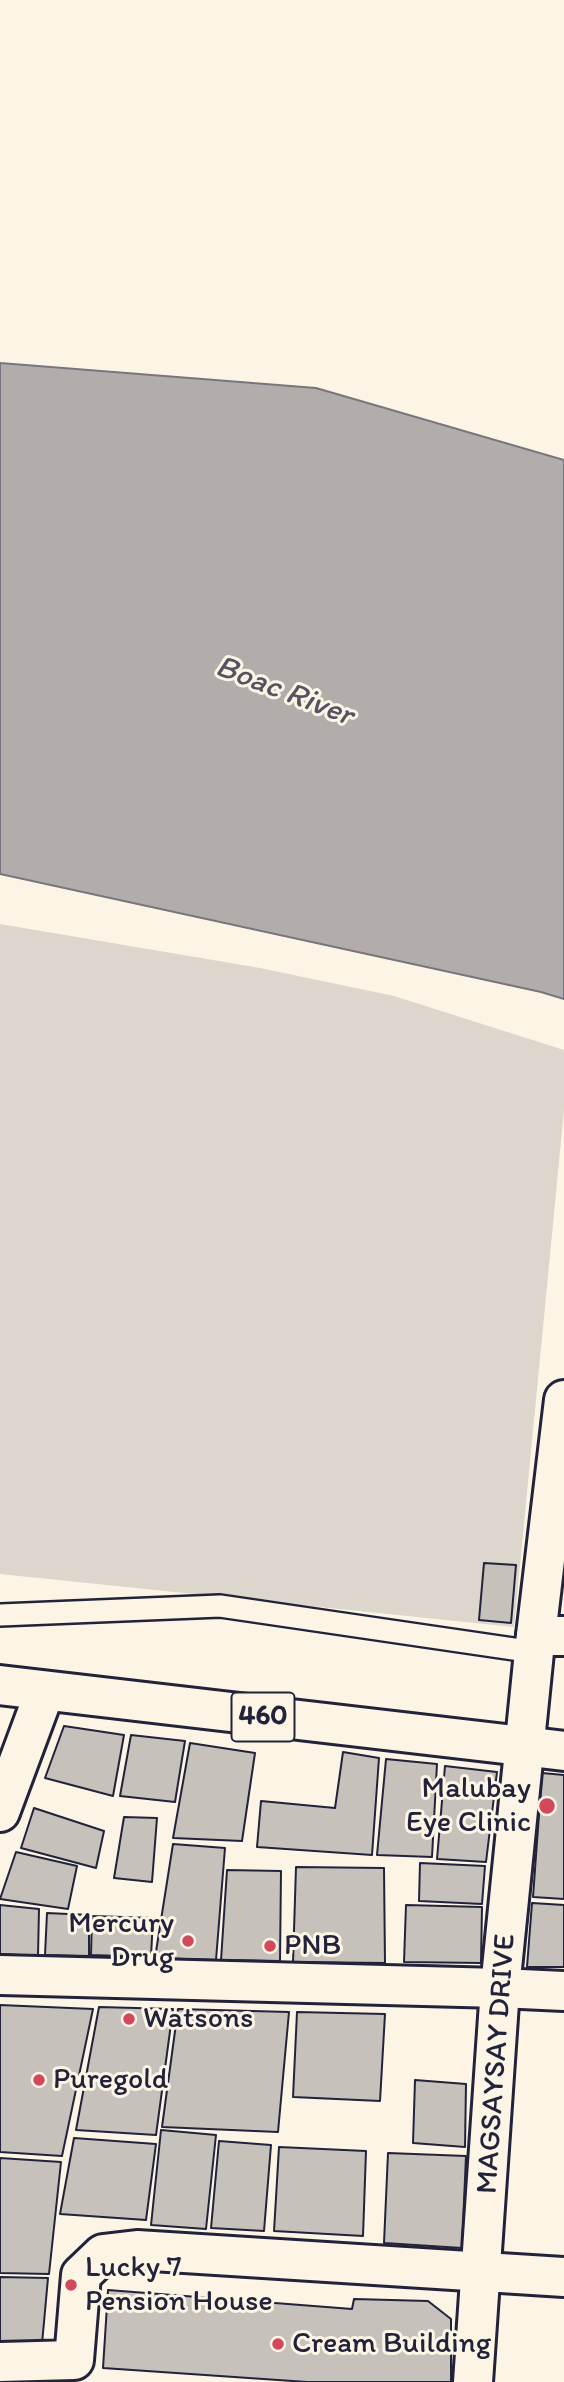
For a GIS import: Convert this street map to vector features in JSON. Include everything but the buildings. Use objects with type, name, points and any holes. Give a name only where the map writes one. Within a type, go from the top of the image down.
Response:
[{"type":"main road","name":"MAGSAYSAY DRIVE","points":[[473,2382],[500,1988],[525,1747],[545,1641],[564,1400]]},
{"type":"main road","name":"460","points":[[0,1685],[564,1751]]},
{"type":"main road","points":[[0,1812],[45,1691]]},
{"type":"main road","points":[[0,1975],[564,1991]]},
{"type":"main road","points":[[0,2362],[74,2360],[81,2275],[103,2254],[137,2250],[564,2277]]},
{"type":"lane","points":[[0,1615],[220,1606],[545,1641]]},
{"type":"shaded area","points":[[0,924],[260,968],[394,996],[564,1050],[564,1110],[514,1627],[0,1574]]},
{"type":"water","name":"Boac River","points":[[0,363],[316,388],[564,460],[564,999],[0,874]]},
{"type":"place","name":"Malubay Eye Clinic","points":[[547,1806]]},
{"type":"place","name":"Mercury Drug","points":[[188,1941]]},
{"type":"place","name":"PNB","points":[[270,1946]]},
{"type":"place","name":"Watsons","points":[[129,2019]]},
{"type":"place","name":"Puregold","points":[[39,2080]]},
{"type":"place","name":"Lucky 7 Pension House","points":[[71,2285]]},
{"type":"place","name":"Cream Building","points":[[278,2344]]}]
